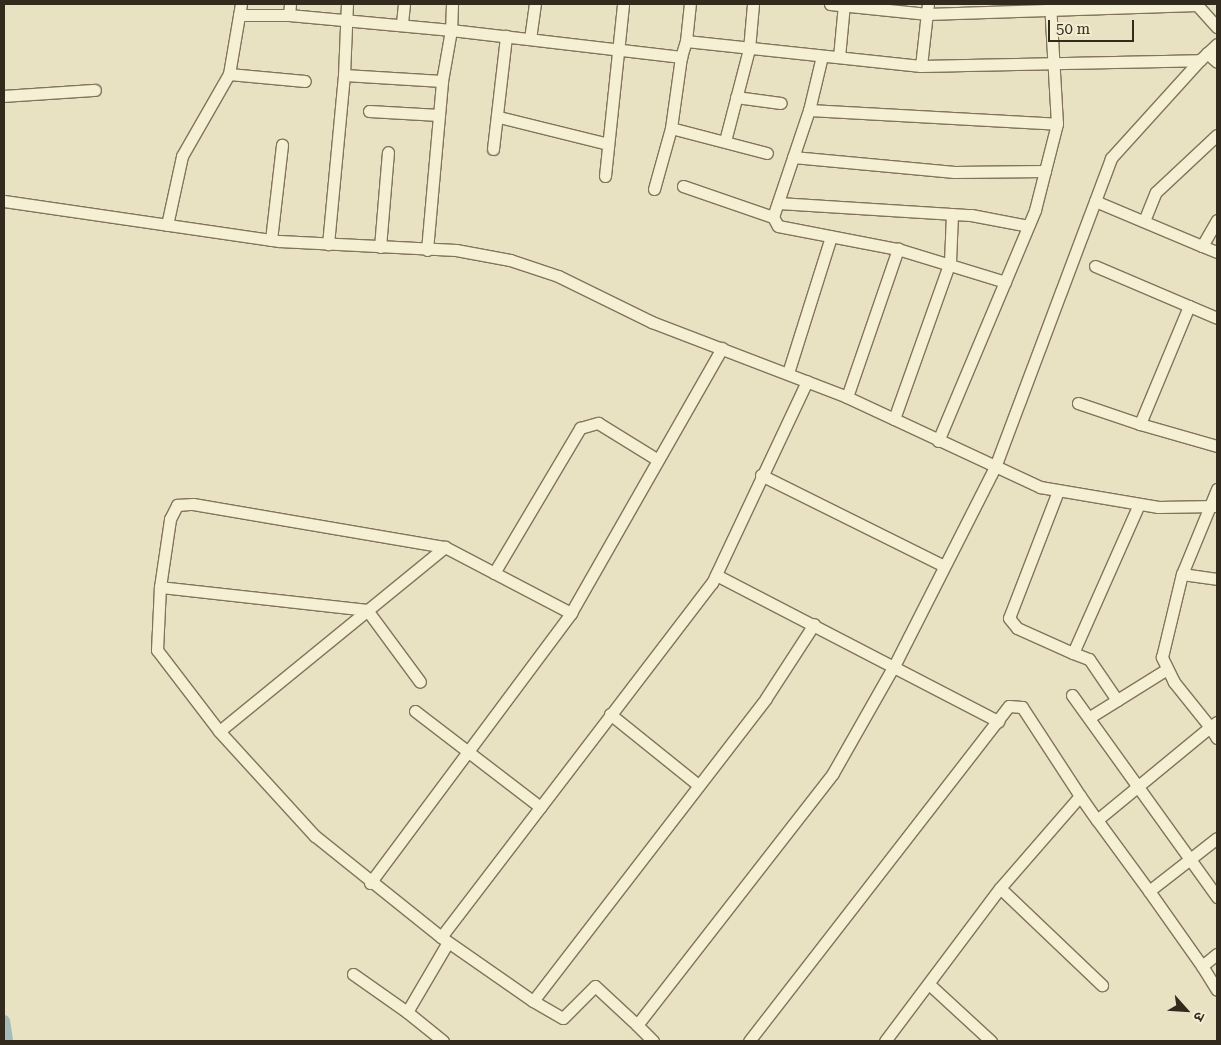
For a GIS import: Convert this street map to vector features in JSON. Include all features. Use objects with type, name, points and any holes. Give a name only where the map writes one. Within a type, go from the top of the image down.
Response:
[{"type":"street","points":[[328,244],[344,75],[348,4]]},
{"type":"street","points":[[402,23],[404,4]]},
{"type":"street","points":[[427,250],[442,81],[451,30],[452,4]]},
{"type":"street","points":[[530,39],[535,4]]},
{"type":"street","points":[[605,176],[616,49],[623,4]]},
{"type":"street","points":[[654,189],[671,128],[681,58],[686,41],[690,4]]},
{"type":"street","points":[[725,140],[749,49],[754,4]]},
{"type":"street","points":[[830,4],[928,9],[1196,6],[1217,27]]},
{"type":"street","points":[[839,57],[844,4]]},
{"type":"street","points":[[938,441],[1028,226],[1045,171],[1057,124],[1051,64],[1050,7]]},
{"type":"street","points":[[921,66],[928,9]]},
{"type":"street","points":[[167,226],[182,156],[229,74],[240,10],[290,10],[346,20],[402,23],[681,58]]},
{"type":"street","points":[[493,150],[499,117],[506,36]]},
{"type":"street","points":[[686,41],[921,66],[1051,64],[1204,57],[1217,62]]},
{"type":"street","points":[[637,1025],[833,773],[895,664],[942,566],[995,467],[1111,158],[1217,44]]},
{"type":"street","points":[[773,217],[809,110],[822,56]]},
{"type":"street","points":[[229,74],[305,81]]},
{"type":"street","points":[[344,75],[442,81]]},
{"type":"street","points":[[4,96],[95,90]]},
{"type":"street","points":[[736,97],[782,103]]},
{"type":"street","points":[[809,110],[1057,124]]},
{"type":"street","points":[[368,111],[440,115]]},
{"type":"street","points":[[499,117],[608,144]]},
{"type":"street","points":[[671,128],[725,140],[767,153]]},
{"type":"street","points":[[1144,222],[1156,192],[1217,135]]},
{"type":"street","points":[[271,240],[282,144]]},
{"type":"street","points":[[380,247],[388,152]]},
{"type":"street","points":[[793,157],[954,172],[1045,171]]},
{"type":"street","points":[[683,186],[773,217],[783,228],[898,248],[950,262],[1005,282]]},
{"type":"street","points":[[4,201],[271,240],[427,250],[456,250],[518,262],[558,276],[652,322],[847,397],[995,467],[1058,491],[1139,504],[1215,506]]},
{"type":"street","points":[[1095,201],[1217,252]]},
{"type":"street","points":[[778,203],[952,214],[1028,226]]},
{"type":"street","points":[[894,419],[950,262],[952,214]]},
{"type":"street","points":[[1202,246],[1217,220]]},
{"type":"street","points":[[788,373],[831,237]]},
{"type":"street","points":[[847,397],[898,248]]},
{"type":"street","points":[[1095,266],[1217,318]]},
{"type":"street","points":[[1140,424],[1190,306]]},
{"type":"street","points":[[370,883],[470,751],[571,612],[722,348]]},
{"type":"street","points":[[407,1012],[444,939],[540,807],[716,575],[761,474],[807,381]]},
{"type":"street","points":[[1078,403],[1140,424],[1217,446]]},
{"type":"street","points":[[494,573],[580,428],[598,423],[658,460]]},
{"type":"street","points":[[761,474],[942,566]]},
{"type":"street","points":[[1217,489],[1215,506],[1182,574],[1163,640],[1166,669],[1214,725],[1217,738]]},
{"type":"street","points":[[1058,491],[1008,618],[1017,628],[1089,659],[1117,700]]},
{"type":"street","points":[[571,612],[445,548],[193,504],[177,505],[170,519],[160,588],[157,650],[219,731],[295,818],[370,883],[444,939],[533,1001],[563,1018],[595,986],[653,1041]]},
{"type":"street","points":[[1074,652],[1139,504]]},
{"type":"street","points":[[219,731],[445,548]]},
{"type":"street","points":[[1182,574],[1217,579]]},
{"type":"street","points":[[716,575],[895,664],[998,720]]},
{"type":"street","points":[[160,588],[367,610],[420,682]]},
{"type":"street","points":[[533,1001],[697,784],[766,698],[814,624]]},
{"type":"street","points":[[1090,717],[1166,669]]},
{"type":"street","points":[[1072,695],[1140,785],[1217,897]]},
{"type":"street","points":[[749,1041],[1009,706],[1022,707],[1080,796],[1202,966],[1217,990]]},
{"type":"street","points":[[414,711],[470,751],[540,807]]},
{"type":"street","points":[[610,714],[697,784]]},
{"type":"street","points":[[1098,820],[1214,725]]},
{"type":"street","points":[[885,1041],[930,985],[1000,888],[1080,796]]},
{"type":"street","points":[[1149,891],[1217,838]]},
{"type":"street","points":[[1000,888],[1102,984]]},
{"type":"street","points":[[1202,966],[1217,954]]},
{"type":"street","points":[[352,974],[407,1012],[443,1041]]},
{"type":"street","points":[[930,985],[991,1041]]},
{"type":"waterway","points":[[4,1021],[7,1041]]}]
